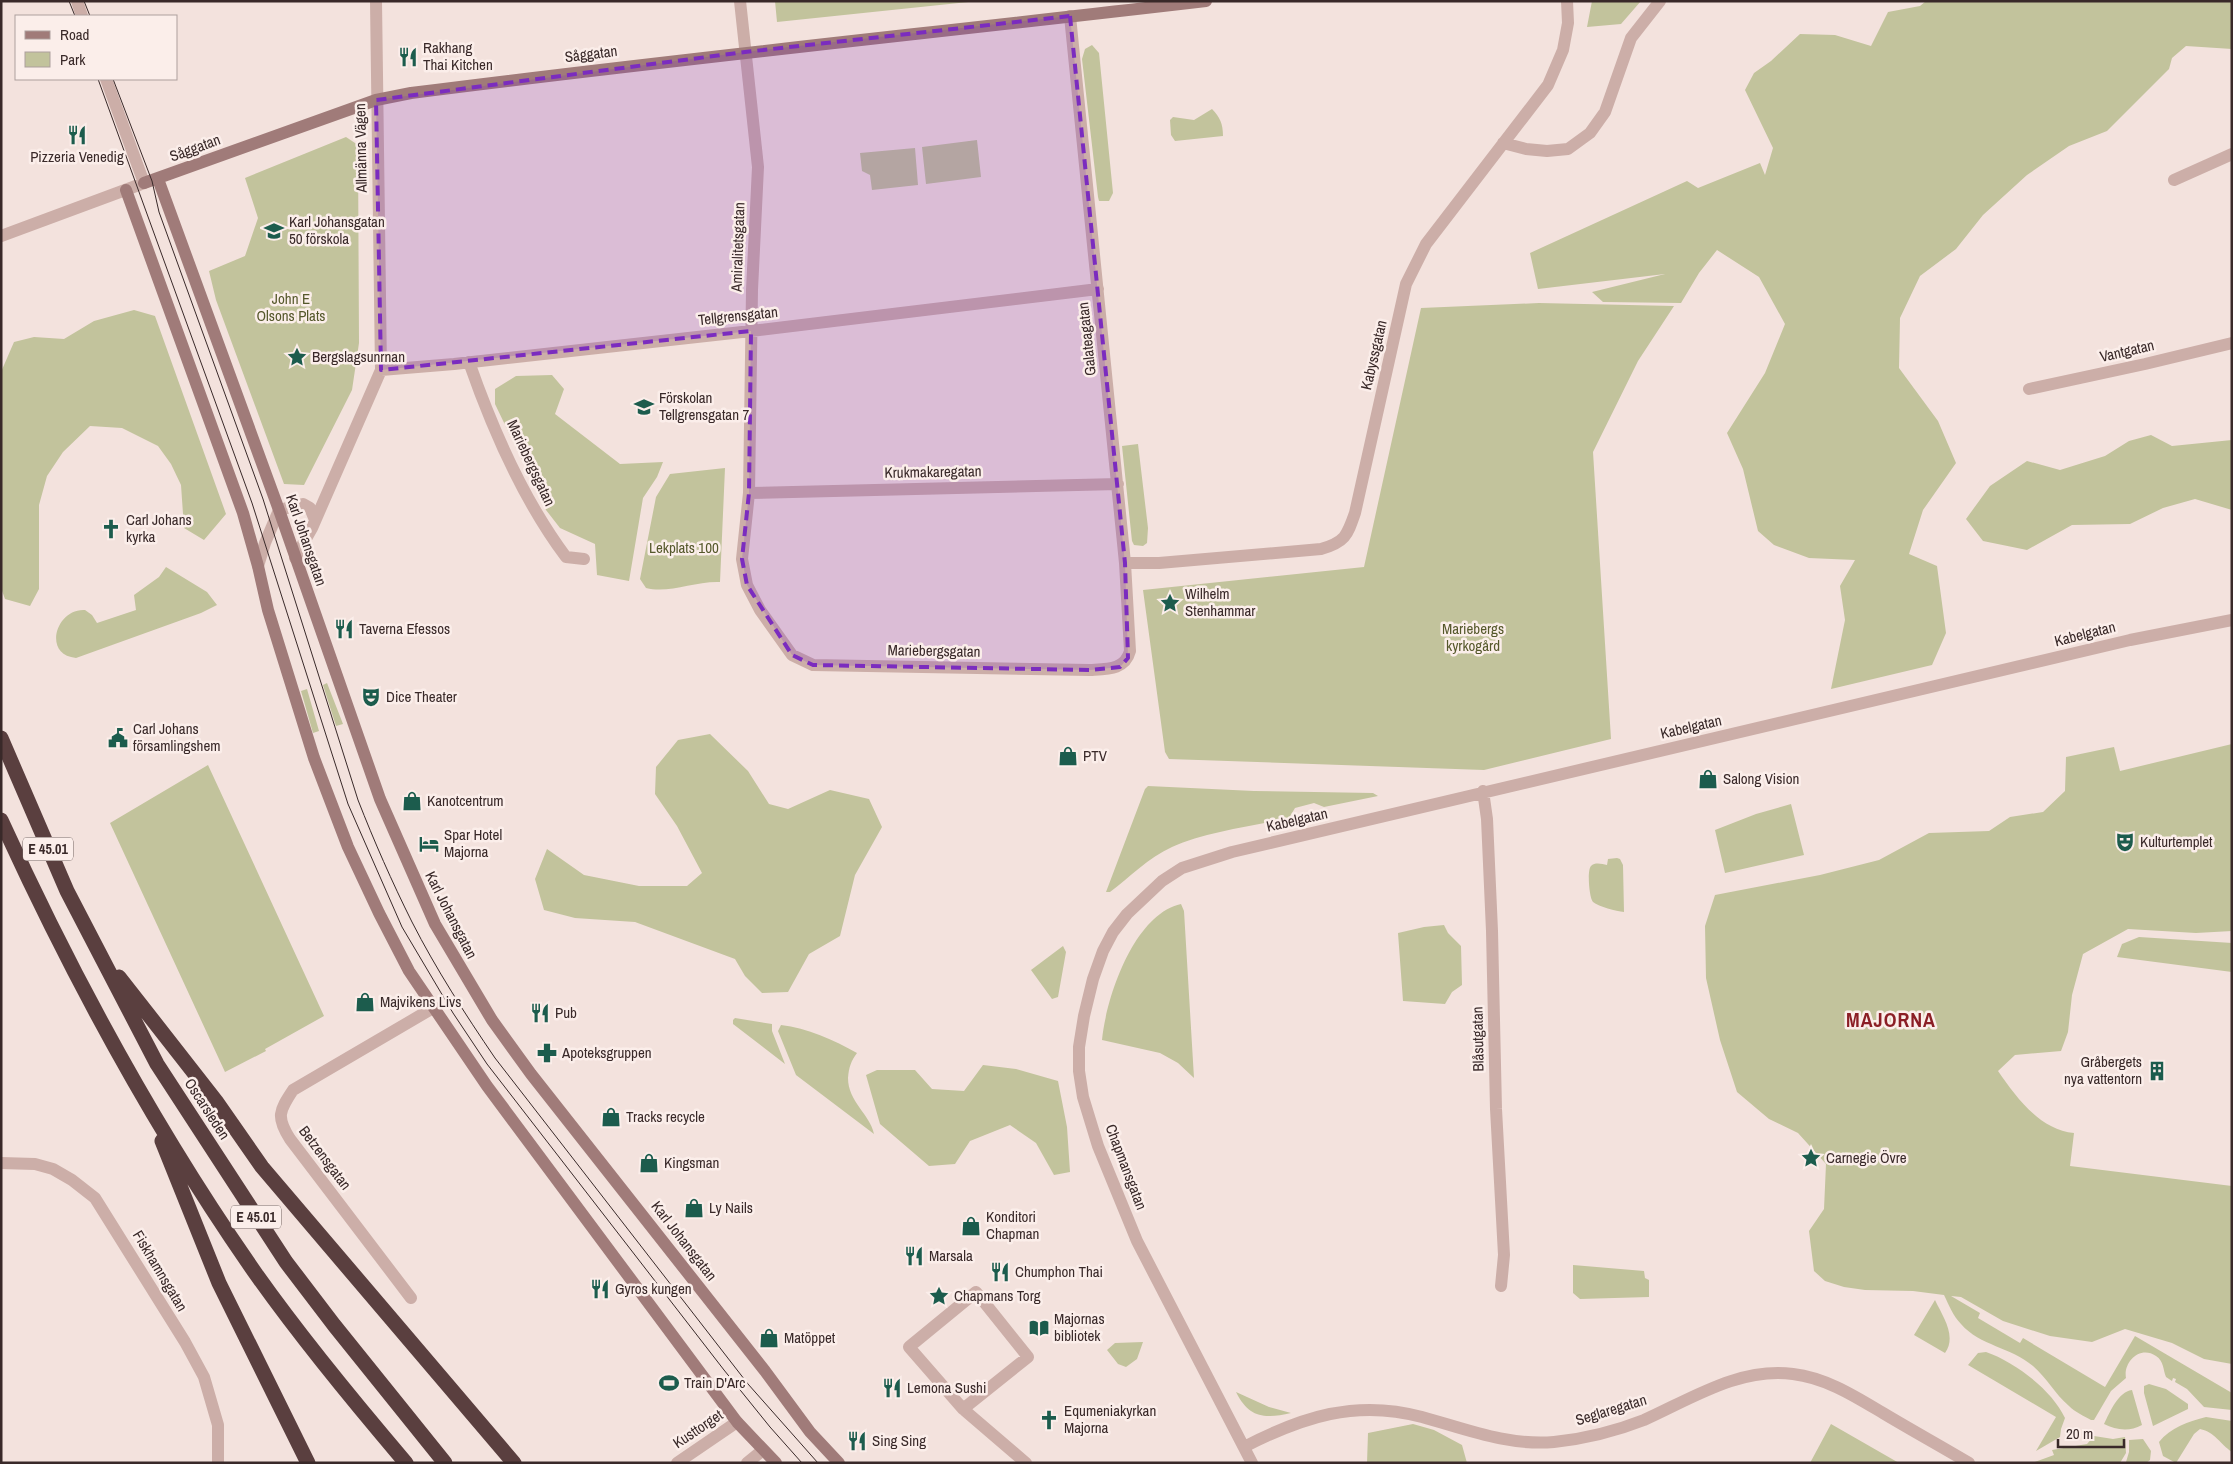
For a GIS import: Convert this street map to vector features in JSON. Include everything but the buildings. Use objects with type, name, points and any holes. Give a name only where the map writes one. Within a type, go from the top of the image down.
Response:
[{"type":"highway","name":"Oscarsleden","points":[[1,738],[67,891],[157,1064],[286,1262],[444,1463]]},
{"type":"highway","name":"E 45.01","points":[[1,820],[49,922],[100,1022],[149,1107],[256,1273],[334,1375],[406,1463]]},
{"type":"highway","points":[[97,950],[216,1101],[262,1167],[514,1463]]},
{"type":"highway","points":[[149,1107],[219,1283],[308,1463]]},
{"type":"street","points":[[76,1],[82,15]]},
{"type":"street","name":"Allmänna Vägen","points":[[295,558],[315,520],[381,370],[376,1]]},
{"type":"street","name":"Amiralitetsgatan","points":[[740,1],[758,168],[751,331],[749,493],[742,559],[747,585],[760,610]]},
{"type":"street","name":"Såggatan","points":[[1,236],[376,100],[411,93],[745,52],[1029,23],[1070,16],[1206,1]]},
{"type":"street","name":"Kabyssgatan","points":[[1126,563],[1159,563],[1321,549],[1337,544],[1345,538],[1355,513],[1409,277],[1426,244],[1548,85],[1563,50],[1568,23],[1567,1]]},
{"type":"street","points":[[1504,143],[1547,152],[1568,149],[1590,133],[1604,112],[1631,38],[1660,1]]},
{"type":"street","name":"Galateagatan","points":[[1070,16],[1126,563],[1130,651],[1128,658]]},
{"type":"street","points":[[106,80],[144,183]]},
{"type":"street","points":[[2174,180],[2232,154]]},
{"type":"street","name":"Karl Johansgatan","points":[[158,179],[279,510],[380,800],[435,924],[476,996],[531,1074],[747,1347],[810,1432],[839,1463]]},
{"type":"street","points":[[126,190],[243,513],[268,610],[308,742],[336,815],[379,913],[409,971],[486,1086],[737,1422],[776,1463]]},
{"type":"street","name":"Tellgrensgatan","points":[[381,370],[751,331],[1098,289]]},
{"type":"street","name":"Vantgatan","points":[[2029,389],[2232,343]]},
{"type":"street","name":"Mariebergsgatan","points":[[469,362],[517,476],[543,526],[566,557],[584,559]]},
{"type":"street","name":"Krukmakaregatan","points":[[749,493],[1118,484]]},
{"type":"street","points":[[258,566],[265,543],[279,510],[303,504],[310,508],[315,520]]},
{"type":"street","name":"Mariebergsgatan","points":[[760,610],[792,655],[813,665],[1090,670],[1120,667],[1128,658]]},
{"type":"street","name":"Kabelgatan","points":[[1162,881],[1182,868],[1215,856],[2130,640],[2232,620]]},
{"type":"street","name":"Blåsutgatan","points":[[1483,792],[1492,931],[1496,1109],[1504,1255],[1501,1286]]},
{"type":"street","name":"Chapmansgatan","points":[[1162,881],[1127,914],[1113,932],[1103,951],[1093,979],[1081,1031],[1079,1071],[1083,1097],[1098,1146],[1137,1241],[1252,1463]]},
{"type":"street","name":"Betzensgatan","points":[[411,1298],[290,1139],[282,1126],[280,1109],[293,1090],[433,1008]]},
{"type":"street","name":"Fiskhamnsgatan","points":[[1,1163],[35,1164],[53,1169],[72,1180],[95,1198],[204,1377],[218,1425],[218,1463]]},
{"type":"street","points":[[962,1409],[1028,1357],[976,1292],[909,1347],[962,1409],[1026,1463]]},
{"type":"street","name":"Seglaregatan","points":[[1244,1448],[1266,1436],[1318,1416],[1350,1410],[1380,1409],[1420,1416],[1484,1436],[1513,1442],[1553,1442],[1595,1435],[1642,1421],[1734,1379],[1764,1373],[1794,1374],[1842,1389],[1969,1463]]},
{"type":"street","name":"Kusttorget","points":[[677,1463],[737,1422]]},
{"type":"street","points":[[746,1463],[763,1450]]},
{"type":"highlighted area","points":[[1070,16],[1125,563],[1128,658],[1120,667],[1090,670],[813,665],[792,655],[747,585],[742,559],[749,493],[751,331],[381,370],[376,100],[745,52]]},
{"type":"green space","points":[[775,1],[978,1],[777,22]]},
{"type":"green space","points":[[1592,1],[1641,1],[1621,24],[1587,27]]},
{"type":"green space","points":[[1926,1],[2232,1],[2232,49],[2186,46],[2172,58],[2169,69],[2107,131],[2069,146],[2027,175],[1983,215],[1956,249],[1920,276],[1900,318],[1899,368],[1938,421],[1956,463],[1923,510],[1909,554],[1937,566],[1946,633],[1932,665],[1831,689],[1845,620],[1840,586],[1855,560],[1809,558],[1774,545],[1758,531],[1743,469],[1727,433],[1765,373],[1785,324],[1759,277],[1717,250],[1699,273],[1681,303],[1603,302],[1592,292],[1665,274],[1538,289],[1530,253],[1687,181],[1698,188],[1760,163],[1765,175],[1773,148],[1745,90],[1754,73],[1771,61],[1800,34],[1835,35],[1871,46],[1888,12],[1920,6]]},
{"type":"green space","points":[[1092,45],[1099,53],[1113,193],[1109,201],[1099,201],[1098,197],[1082,59],[1085,49]]},
{"type":"green space","points":[[1212,109],[1220,121],[1223,136],[1175,141],[1171,135],[1170,120],[1173,117],[1194,120]]},
{"type":"green space","name":"John E Olsons Plats","points":[[346,137],[358,145],[359,343],[352,390],[304,485],[284,484],[216,300],[209,271],[245,256],[258,218],[245,178]]},
{"type":"green space","points":[[977,140],[981,177],[926,184],[922,147]]},
{"type":"green space","points":[[915,148],[918,185],[872,190],[870,175],[862,171],[860,153]]},
{"type":"green space","name":"Mariebergs kyrkogård","points":[[1539,303],[1674,306],[1638,361],[1593,452],[1611,739],[1484,770],[1169,759],[1165,752],[1143,590],[1364,567],[1421,308]]},
{"type":"green space","points":[[134,310],[155,316],[226,514],[204,540],[184,528],[181,485],[171,464],[158,446],[122,428],[90,426],[63,452],[47,476],[39,505],[39,589],[30,606],[5,599],[1,588],[1,372],[14,342],[34,337],[64,339],[94,321]]},
{"type":"green space","points":[[552,375],[564,389],[555,414],[620,464],[663,462],[657,477],[643,498],[629,581],[597,575],[595,544],[560,528],[546,510],[495,404],[495,389],[516,376]]},
{"type":"green space","points":[[2151,435],[2172,446],[2232,440],[2232,510],[2195,499],[2163,508],[2130,524],[2072,525],[2027,550],[1983,541],[1966,519],[1990,486],[2027,461],[2060,470],[2105,456],[2129,441]]},
{"type":"green space","points":[[1138,444],[1148,528],[1147,543],[1143,546],[1134,545],[1132,541],[1122,446]]},
{"type":"green space","name":"Lekplats 100","points":[[725,468],[720,582],[664,589],[646,588],[640,579],[656,497],[670,474]]},
{"type":"green space","points":[[166,567],[207,592],[217,605],[201,613],[76,658],[65,655],[59,649],[56,641],[57,632],[60,624],[67,616],[75,611],[85,610],[92,615],[97,623],[136,610],[134,595],[159,577]]},
{"type":"green space","points":[[327,683],[343,724],[336,726],[323,685]]},
{"type":"green space","points":[[307,689],[319,731],[313,733],[301,691]]},
{"type":"green space","points":[[710,734],[748,771],[769,804],[788,809],[830,790],[869,799],[882,827],[855,875],[840,936],[809,954],[788,992],[762,993],[745,976],[735,959],[635,922],[575,918],[544,910],[535,879],[547,849],[584,875],[639,886],[687,886],[702,873],[677,826],[655,794],[656,767],[678,740]]},
{"type":"green space","points":[[2232,744],[2232,931],[2196,933],[2128,929],[2083,954],[2072,995],[2068,1032],[2061,1051],[2015,1055],[1998,1071],[2030,1111],[2050,1126],[2074,1133],[2070,1166],[2232,1186],[2232,1364],[2204,1359],[2172,1343],[2125,1329],[2092,1342],[2050,1336],[2003,1321],[1961,1297],[1951,1296],[1980,1313],[1978,1318],[2020,1343],[2023,1338],[2105,1387],[2135,1336],[2232,1393],[2232,1410],[2204,1407],[2187,1389],[2175,1382],[2176,1379],[2173,1378],[2172,1381],[2166,1377],[2159,1358],[2150,1353],[2144,1353],[2139,1354],[2130,1361],[2127,1366],[2126,1378],[2111,1391],[2094,1420],[2091,1420],[2071,1408],[2033,1366],[1969,1331],[1956,1318],[1944,1295],[1913,1291],[1865,1290],[1844,1287],[1825,1281],[1814,1271],[1809,1231],[1824,1209],[1826,1164],[1798,1133],[1769,1119],[1737,1092],[1720,1040],[1706,978],[1705,926],[1715,895],[1820,875],[1879,860],[1929,833],[1989,831],[2010,817],[2043,812],[2065,791],[2066,757],[2114,747],[2120,771]]},
{"type":"green space","points":[[208,765],[324,1016],[265,1049],[266,1051],[225,1072],[110,823]]},
{"type":"green space","points":[[1148,786],[1254,791],[1373,793],[1378,796],[1324,807],[1314,803],[1295,808],[1289,818],[1199,837],[1163,851],[1110,892],[1106,892],[1145,789]]},
{"type":"green space","points":[[1791,804],[1804,855],[1725,873],[1715,830],[1756,814]]},
{"type":"green space","points":[[1608,859],[1620,859],[1623,865],[1624,912],[1593,902],[1590,889],[1589,873],[1591,866],[1597,864],[1607,865]]},
{"type":"green space","points":[[1181,904],[1184,911],[1194,1078],[1178,1063],[1160,1053],[1102,1040],[1109,1002],[1116,981],[1136,940],[1149,924],[1164,911]]},
{"type":"green space","points":[[1444,925],[1448,933],[1461,946],[1462,985],[1452,992],[1445,1004],[1403,1001],[1398,933]]},
{"type":"green space","points":[[2139,937],[2232,943],[2232,972],[2117,957],[2122,944]]},
{"type":"green space","points":[[1063,946],[1066,952],[1058,997],[1052,999],[1031,970]]},
{"type":"green space","points":[[735,1018],[772,1024],[772,1031],[785,1064],[733,1024]]},
{"type":"green space","points":[[781,1025],[820,1035],[857,1053],[850,1067],[849,1086],[851,1094],[868,1120],[874,1134],[796,1075],[778,1031]]},
{"type":"green space","points":[[983,1065],[1016,1069],[1058,1081],[1067,1127],[1070,1172],[1054,1175],[1036,1143],[1010,1125],[970,1141],[955,1164],[929,1166],[880,1124],[866,1075],[877,1070],[915,1070],[932,1089],[964,1091]]},
{"type":"green space","points":[[1573,1265],[1644,1271],[1645,1278],[1649,1280],[1649,1297],[1580,1299],[1573,1293]]},
{"type":"green space","points":[[1935,1300],[1948,1326],[1950,1340],[1945,1353],[1914,1335]]},
{"type":"green space","points":[[1143,1342],[1137,1359],[1126,1367],[1118,1364],[1107,1350],[1115,1343]]},
{"type":"green space","points":[[1986,1352],[2020,1370],[2042,1387],[2051,1397],[2065,1418],[2060,1437],[2036,1451],[2056,1417],[1968,1365],[1978,1353]]},
{"type":"green space","points":[[2149,1384],[2166,1389],[2188,1404],[2188,1409],[2153,1426],[2144,1393],[2144,1386]]},
{"type":"green space","points":[[2132,1390],[2142,1425],[2132,1429],[2123,1429],[2113,1428],[2104,1424],[2119,1398]]},
{"type":"green space","points":[[1236,1392],[1269,1407],[1291,1413],[1273,1416],[1258,1415],[1246,1407]]},
{"type":"green space","points":[[2206,1417],[2232,1421],[2232,1452],[2214,1435],[2200,1429],[2194,1434],[2176,1463],[2163,1456],[2159,1442],[2163,1437],[2180,1426]]},
{"type":"green space","points":[[1413,1424],[1434,1430],[1462,1445],[1467,1463],[1367,1463],[1368,1433]]},
{"type":"green space","points":[[1831,1424],[1899,1463],[1810,1463]]},
{"type":"green space","points":[[2094,1436],[2113,1439],[2125,1437],[2126,1453],[2120,1463],[2032,1463],[2054,1455],[2052,1450],[2087,1444]]},
{"type":"green space","points":[[2143,1439],[2151,1451],[2150,1460],[2146,1463],[2126,1462],[2129,1452],[2129,1440]]},
{"type":"tram line","points":[[69,1],[75,15]]},
{"type":"tram line","points":[[84,1],[90,15]]},
{"type":"tram line","points":[[98,80],[252,503],[348,804],[402,927],[453,1013],[487,1064],[724,1370],[802,1463]]},
{"type":"tram line","points":[[113,80],[152,181],[159,212],[263,499],[358,800],[397,892],[412,922],[451,991],[495,1058],[748,1384],[818,1463]]},
{"type":"place","name":"Rakhang Thai Kitchen","points":[[408,57]]},
{"type":"place","name":"Pizzeria Venedig","points":[[77,135]]},
{"type":"place","name":"Karl Johansgatan 50 förskola","points":[[274,231]]},
{"type":"place","name":"Bergslagsunrnan","points":[[297,357]]},
{"type":"place","name":"Förskolan Tellgrensgatan 7","points":[[644,407]]},
{"type":"place","name":"Carl Johans kyrka","points":[[111,529]]},
{"type":"place","name":"Wilhelm Stenhammar","points":[[1170,603]]},
{"type":"place","name":"Taverna Efessos","points":[[344,629]]},
{"type":"place","name":"Dice Theater","points":[[371,697]]},
{"type":"place","name":"Carl Johans församlingshem","points":[[118,738]]},
{"type":"place","name":"PTV","points":[[1068,756]]},
{"type":"place","name":"Salong Vision","points":[[1708,779]]},
{"type":"place","name":"Kanotcentrum","points":[[412,801]]},
{"type":"place","name":"Kulturtemplet","points":[[2125,842]]},
{"type":"place","name":"Spar Hotel Majorna","points":[[429,844]]},
{"type":"place","name":"Majvikens Livs","points":[[365,1002]]},
{"type":"place","name":"Pub","points":[[540,1013]]},
{"type":"place","name":"Apoteksgruppen","points":[[547,1053]]},
{"type":"place","name":"Gråbergets nya vattentorn","points":[[2157,1071]]},
{"type":"place","name":"Tracks recycle","points":[[611,1117]]},
{"type":"place","name":"Carnegie Övre","points":[[1811,1158]]},
{"type":"place","name":"Kingsman","points":[[649,1163]]},
{"type":"place","name":"Ly Nails","points":[[694,1208]]},
{"type":"place","name":"Konditori Chapman","points":[[971,1226]]},
{"type":"place","name":"Marsala","points":[[914,1256]]},
{"type":"place","name":"Chumphon Thai","points":[[1000,1272]]},
{"type":"place","name":"Gyros kungen","points":[[600,1289]]},
{"type":"place","name":"Chapmans Torg","points":[[939,1296]]},
{"type":"place","name":"Majornas bibliotek","points":[[1039,1328]]},
{"type":"place","name":"Matöppet","points":[[769,1338]]},
{"type":"place","name":"Train D'Arc","points":[[669,1383]]},
{"type":"place","name":"Lemona Sushi","points":[[892,1388]]},
{"type":"place","name":"Equmeniakyrkan Majorna","points":[[1049,1420]]},
{"type":"place","name":"Sing Sing","points":[[857,1441]]},
{"type":"district","name":"MAJORNA","points":[[1891,1020]]}]
